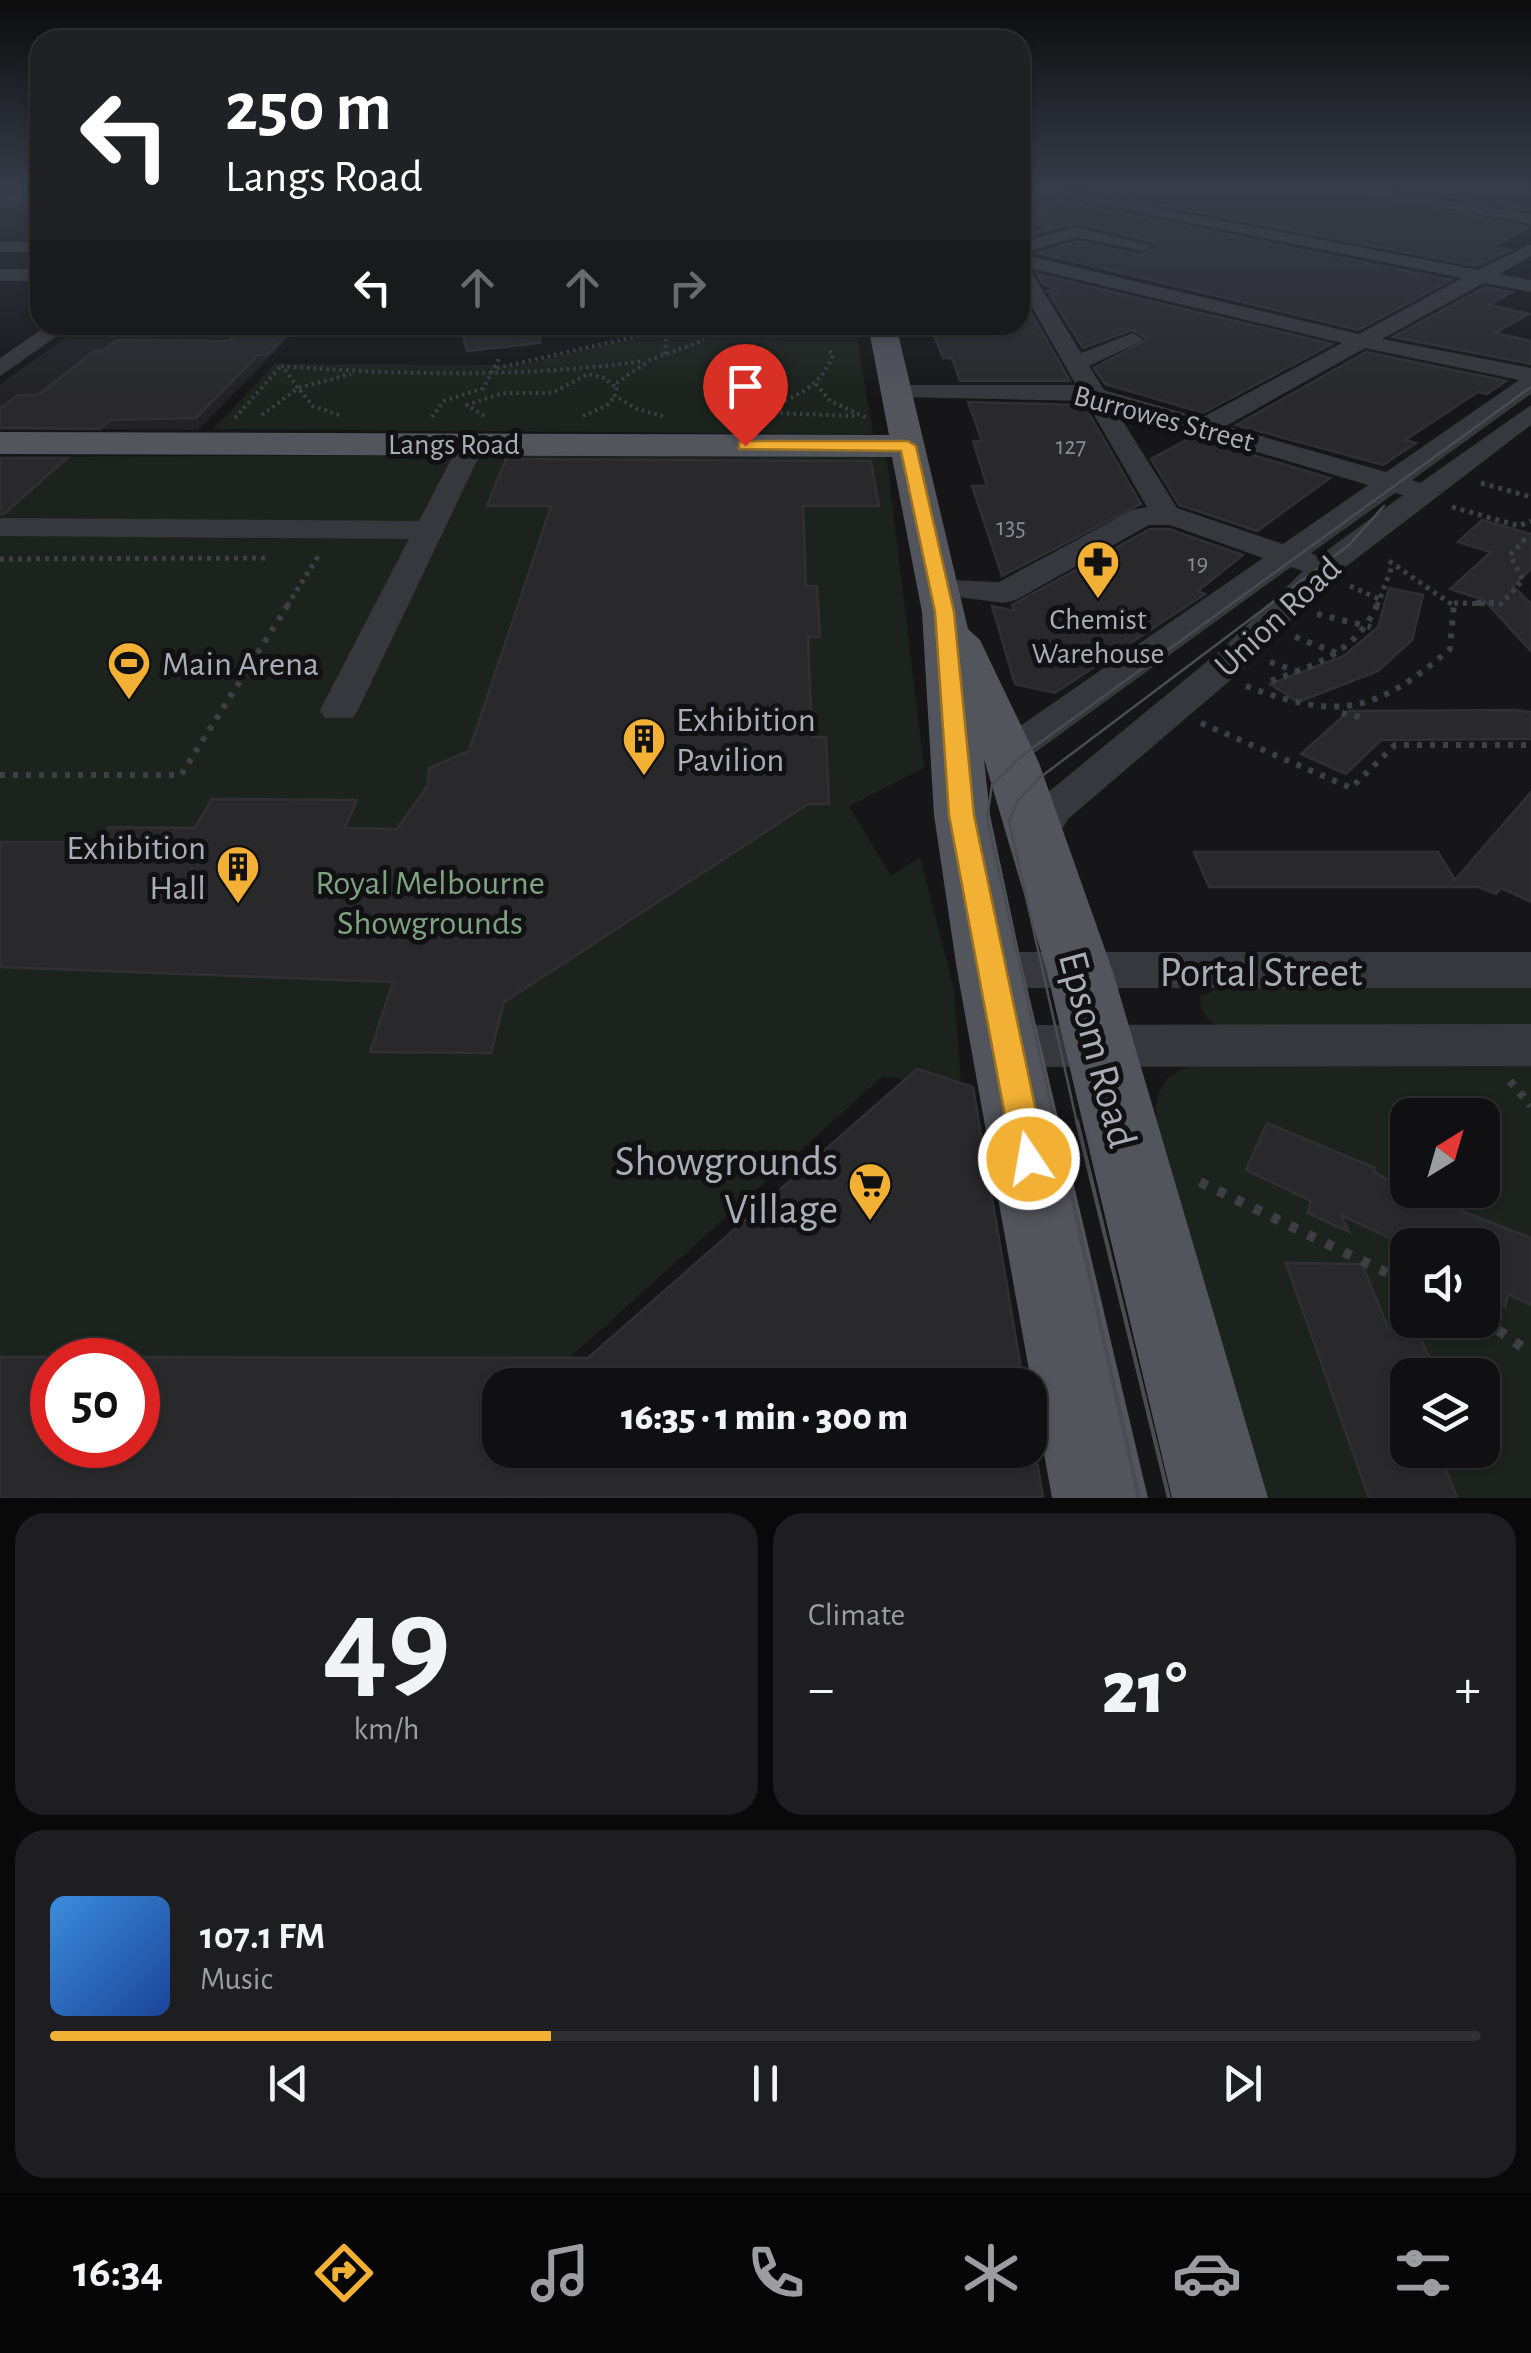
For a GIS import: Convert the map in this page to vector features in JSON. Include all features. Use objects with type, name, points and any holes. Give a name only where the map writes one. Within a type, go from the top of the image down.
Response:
[{"type":"main road","name":"Epsom Road","points":[[884,335],[942,599],[952,738],[990,970],[1100,1498]]},
{"type":"main road","name":"Langs Road","points":[[0,443],[481,431],[908,446]]},
{"type":"main road","name":"Epsom Road","points":[[942,599],[1008,753],[1038,835],[1080,972],[1220,1498]]},
{"type":"main road","points":[[965,825],[964,816],[975,786],[1008,753]]},
{"type":"street","points":[[1392,259],[1531,286]]},
{"type":"street","points":[[1204,427],[1512,259]]},
{"type":"street","points":[[1030,262],[1430,357],[1530,389]]},
{"type":"street","points":[[0,275],[30,276]]},
{"type":"street","points":[[1030,286],[1166,515]]},
{"type":"street","points":[[0,369],[47,335]]},
{"type":"street","points":[[1075,364],[1133,340]]},
{"type":"street","points":[[0,344],[34,344]]},
{"type":"street","name":"Union Road","points":[[1038,835],[1050,812],[1217,674],[1321,570],[1389,482],[1530,389]]},
{"type":"street","name":"Union Road","points":[[1008,753],[1438,500],[1530,389]]},
{"type":"street","name":"Burrowes Street","points":[[897,390],[1093,394],[1438,500]]},
{"type":"street","points":[[339,710],[481,431]]},
{"type":"street","points":[[942,599],[1004,594],[1137,518],[1166,515],[1321,570]]},
{"type":"street","points":[[0,528],[429,530]]},
{"type":"street","name":"Portal Street","points":[[990,970],[1531,970]]},
{"type":"street","name":"Portal Street","points":[[1006,1046],[1518,1060]]},
{"type":"path","points":[[495,371],[644,335]]},
{"type":"path","points":[[690,335],[695,337]]},
{"type":"path","points":[[572,418],[594,413],[616,392],[618,382],[650,360],[709,335]]},
{"type":"path","points":[[688,346],[695,337]]},
{"type":"path","points":[[665,354],[666,339]]},
{"type":"path","points":[[707,415],[778,402],[816,384],[832,368],[833,354],[819,344]]},
{"type":"path","points":[[481,389],[500,358]]},
{"type":"path","points":[[281,366],[372,372],[580,370],[650,360]]},
{"type":"path","points":[[281,366],[312,406],[339,415]]},
{"type":"path","points":[[224,430],[281,366]]},
{"type":"path","points":[[580,370],[605,378],[637,409],[671,418]]},
{"type":"path","points":[[253,418],[298,388],[372,372]]},
{"type":"path","points":[[431,418],[444,401],[481,389],[552,394],[588,374]]},
{"type":"path","points":[[732,412],[817,411],[868,418],[833,403],[818,392],[816,384]]},
{"type":"path","points":[[481,431],[466,405],[502,393]]},
{"type":"path","points":[[1480,482],[1531,496]]},
{"type":"path","points":[[1270,680],[1340,654],[1371,627],[1391,563],[1454,603],[1501,604],[1523,580],[1510,556],[1529,537],[1520,526],[1438,500]]},
{"type":"path","points":[[1520,526],[1531,521]]},
{"type":"path","points":[[0,559],[278,558]]},
{"type":"path","points":[[0,774],[180,775],[317,558],[297,558]]},
{"type":"path","points":[[1321,570],[1381,600]]},
{"type":"path","points":[[1340,713],[1408,687],[1450,649],[1454,603]]},
{"type":"path","points":[[1316,613],[1371,627]]},
{"type":"path","points":[[1288,635],[1340,654]]},
{"type":"path","points":[[1260,658],[1296,671]]},
{"type":"path","points":[[1217,674],[1282,701],[1364,718]]},
{"type":"path","points":[[1173,710],[1350,788],[1396,745],[1531,745]]},
{"type":"path","points":[[1518,1060],[1531,1106]]},
{"type":"path","points":[[1200,1182],[1390,1274]]},
{"type":"path","points":[[1500,1331],[1531,1353]]},
{"type":"shaded area","points":[[70,335],[291,335],[198,430],[0,428],[0,384]]},
{"type":"green space","points":[[155,335],[230,335],[225,340],[150,339]]},
{"type":"green space","points":[[645,335],[856,335],[873,434],[213,429],[275,364],[519,365]]},
{"type":"green space","name":"Royal Melbourne Showgrounds","points":[[886,453],[924,768],[849,806],[891,876],[920,857],[954,989],[961,1084],[882,1077],[565,1362],[160,1363],[160,1338],[30,1338],[30,1363],[0,1363],[0,457]]},
{"type":"green space","points":[[1531,981],[1531,1029],[1221,1028],[1205,1016],[1200,1003],[1200,997],[1224,985]]},
{"type":"green space","points":[[1531,1061],[1531,1498],[1259,1498],[1157,1140],[1156,1109],[1162,1087],[1168,1078],[1207,1062]]},
{"type":"building","points":[[1063,259],[1347,259],[1451,280],[1358,330]]},
{"type":"building","points":[[1440,259],[1492,259],[1477,266]]},
{"type":"building","points":[[1037,274],[1332,344],[1203,413],[1105,384],[1094,368],[1148,339],[1132,330],[1083,348],[1050,295],[1056,293],[1048,291],[1056,288],[1044,285]]},
{"type":"building","points":[[1485,287],[1512,292],[1489,305],[1529,314],[1495,333],[1531,341],[1531,364],[1393,337]]},
{"type":"building","points":[[1030,311],[1070,381],[960,381],[952,358],[943,358],[934,335],[1030,335]]},
{"type":"building","points":[[235,335],[286,335],[267,355],[258,355],[196,418],[110,420],[100,429],[0,428],[0,408],[18,395],[38,395],[94,351],[103,351],[117,340],[229,341]]},
{"type":"building","points":[[463,335],[540,335],[540,343],[467,351]]},
{"type":"building","points":[[1366,352],[1506,381],[1487,394],[1478,392],[1405,440],[1416,443],[1383,465],[1236,425]]},
{"type":"building","points":[[968,402],[1084,405],[1141,504],[1002,576],[972,486],[987,486],[973,441],[982,441]]},
{"type":"building","points":[[1192,437],[1330,478],[1257,531],[1179,505],[1151,459]]},
{"type":"building","points":[[0,458],[67,458],[0,514]]},
{"type":"building","name":"Exhibition Pavilion","points":[[506,459],[871,461],[879,506],[803,506],[806,586],[817,586],[820,637],[808,637],[812,737],[826,737],[829,804],[808,804],[504,1002],[491,1053],[370,1052],[393,982],[0,967],[0,842],[99,842],[109,827],[195,828],[212,799],[357,800],[345,828],[397,829],[428,785],[429,768],[469,751],[551,506],[487,506]]},
{"type":"building","points":[[1482,520],[1531,534],[1531,569],[1513,586],[1531,604],[1531,651],[1484,600],[1450,589],[1491,552],[1458,542]]},
{"type":"building","points":[[1150,529],[1169,529],[1243,555],[1198,591],[1205,594],[1055,693],[1015,684],[992,606],[1014,611],[1012,605]]},
{"type":"building","points":[[1389,588],[1423,595],[1412,640],[1378,671],[1298,702],[1270,684],[1344,656],[1378,627]]},
{"type":"building","points":[[1349,711],[1531,712],[1531,739],[1381,740],[1346,774],[1301,754]]},
{"type":"building","points":[[1531,792],[1531,902],[1501,888],[1496,894],[1479,887],[1209,887],[1194,852],[1438,852],[1455,880]]},
{"type":"building","name":"Showgrounds Village","points":[[917,1069],[973,1087],[1021,1368],[482,1368],[482,1468],[1038,1468],[1043,1497],[0,1498],[0,1357],[30,1357],[30,1468],[160,1468],[160,1357],[588,1358]]},
{"type":"building","points":[[1267,1123],[1375,1168],[1374,1172],[1390,1180],[1390,1208],[1454,1208],[1531,1238],[1531,1305],[1508,1294],[1505,1307],[1500,1305],[1500,1228],[1390,1228],[1390,1238],[1341,1215],[1349,1232],[1308,1213],[1311,1201],[1246,1170]]},
{"type":"building","points":[[1286,1263],[1362,1264],[1390,1338],[1420,1338],[1429,1358],[1390,1358],[1390,1468],[1445,1468],[1457,1498],[1369,1498]]},
{"type":"tram line","points":[[1055,1123],[987,818],[992,785],[1020,757],[1531,387]]},
{"type":"tram line","points":[[1077,1123],[1009,821],[1018,800],[1038,779],[1349,545],[1384,506]]},
{"type":"tram line","points":[[1055,1121],[1139,1498]]},
{"type":"tram line","points":[[1077,1121],[1169,1498]]},
{"type":"place","name":"Chemist Warehouse","points":[[1098,600]]},
{"type":"place","name":"Main Arena","points":[[129,701]]},
{"type":"place","name":"Exhibition Pavilion","points":[[644,777]]},
{"type":"place","name":"Exhibition Hall","points":[[238,905]]},
{"type":"place","name":"Showgrounds Village","points":[[870,1222]]},
{"type":"route","points":[[745,446],[908,446],[944,612],[952,738],[962,815],[1029,1159]]}]
